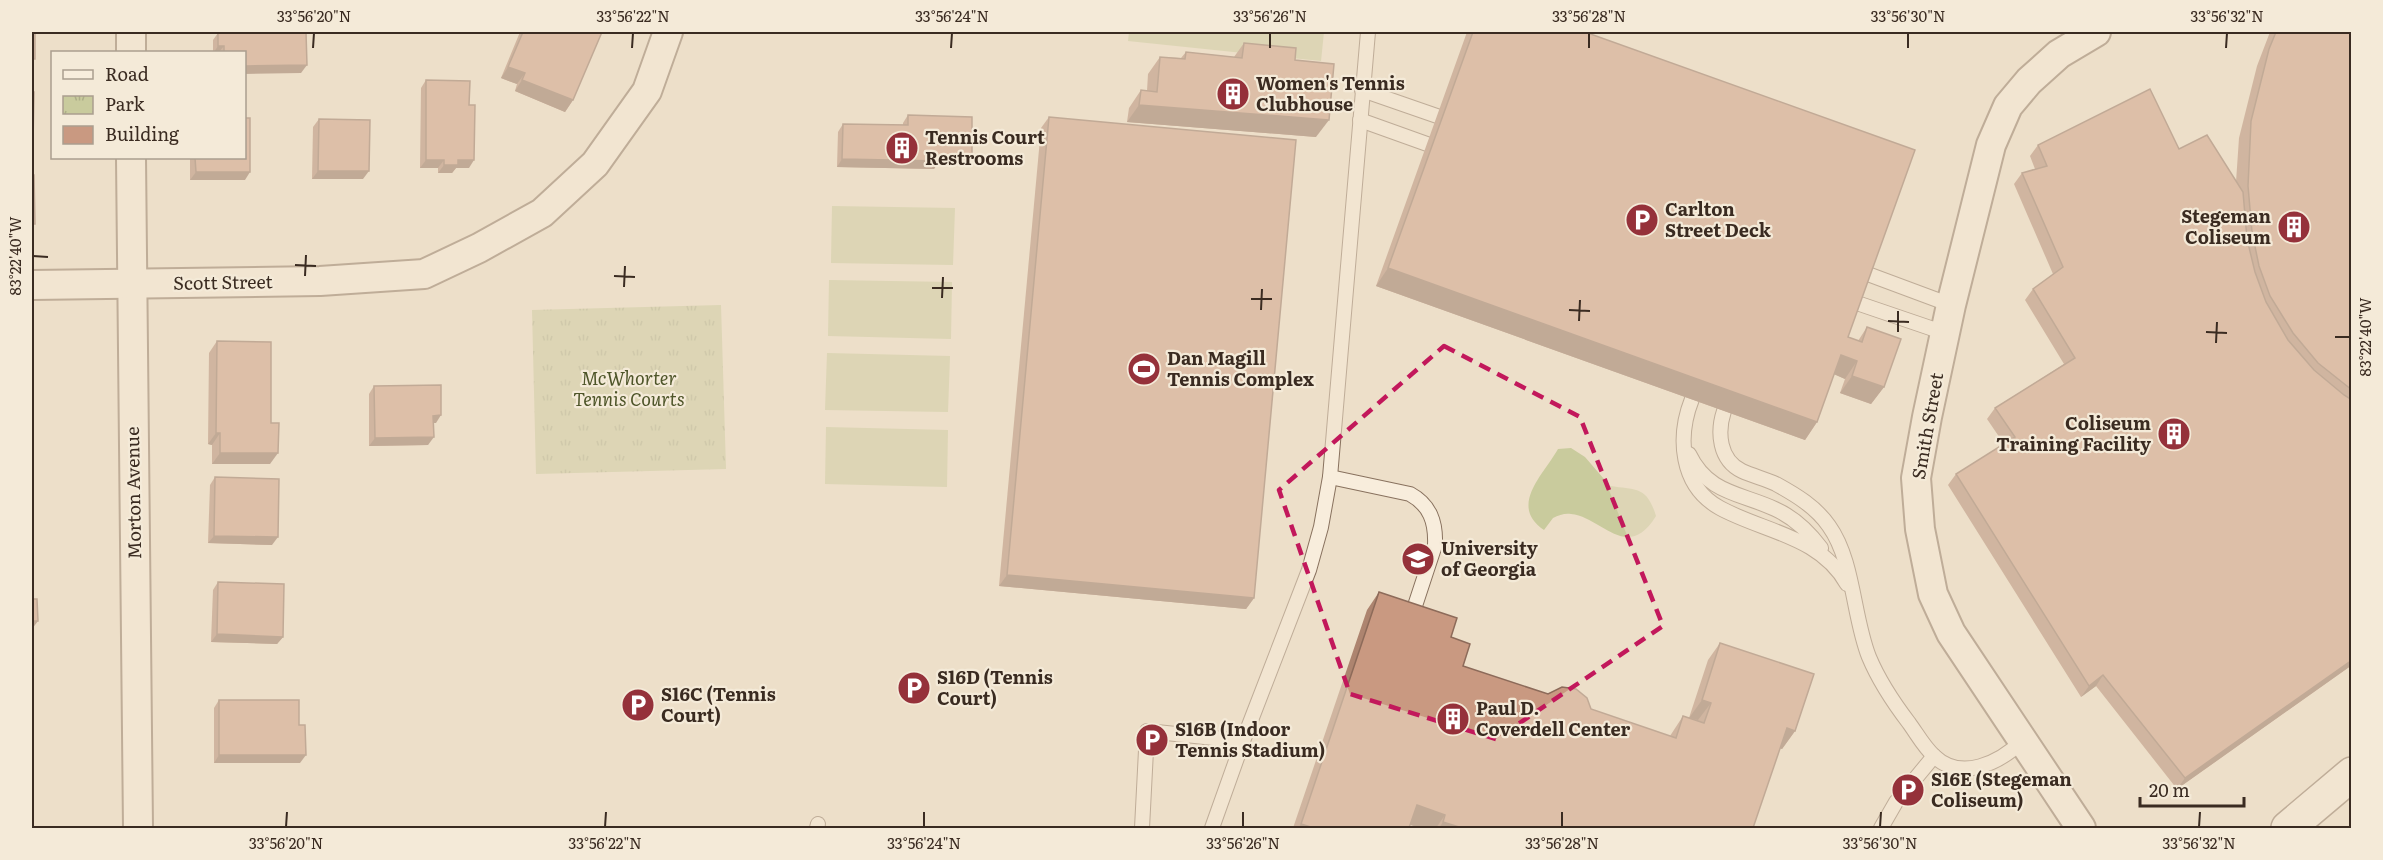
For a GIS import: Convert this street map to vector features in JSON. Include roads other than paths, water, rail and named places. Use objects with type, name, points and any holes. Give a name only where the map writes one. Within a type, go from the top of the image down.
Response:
[{"type":"street","points":[[131,32],[131,51]]},
{"type":"street","name":"Scott Street","points":[[32,285],[320,281],[424,274],[479,248],[543,213],[595,164],[647,91],[668,32]]},
{"type":"street","name":"Smith Street","points":[[2081,828],[1951,633],[1933,594],[1920,529],[1916,478],[1926,417],[1951,305],[1991,145],[2008,106],[2030,81],[2059,54],[2096,32]]},
{"type":"street","name":"Morton Avenue","points":[[131,159],[138,828]]},
{"type":"street","points":[[2288,828],[2352,774]]},
{"type":"lane","points":[[1212,828],[1309,570],[1321,527],[1330,477],[1368,32]]},
{"type":"lane","points":[[1362,90],[1437,116]]},
{"type":"lane","points":[[1360,120],[1427,144]]},
{"type":"lane","points":[[1865,273],[1951,305]]},
{"type":"lane","points":[[1854,302],[1945,333]]},
{"type":"lane","points":[[1692,399],[1683,431],[1685,462],[1691,478],[1702,493],[1719,507],[1803,542],[1831,564]]},
{"type":"lane","points":[[1724,411],[1719,433],[1726,456],[1740,470],[1786,490],[1805,502],[1830,526],[1838,543],[1869,656],[1883,685],[1934,756],[1957,768],[1972,770],[2000,758],[2023,740]]},
{"type":"lane","points":[[1683,431],[1690,458],[1704,476],[1729,493],[1775,509],[1790,518],[1816,543],[1843,578],[1852,594]]},
{"type":"lane","points":[[1330,477],[1410,494],[1420,500],[1430,512],[1436,532],[1435,545],[1409,624]]},
{"type":"lane","points":[[1142,828],[1147,731],[1243,741]]},
{"type":"lane","points":[[1881,828],[1896,802],[1934,756]]},
{"type":"place","name":"Women's Tennis Clubhouse","points":[[1233,94]]},
{"type":"place","name":"Tennis Court Restrooms","points":[[902,148]]},
{"type":"place","name":"Carlton Street Deck","points":[[1642,220]]},
{"type":"place","name":"Stegeman Coliseum","points":[[2294,227]]},
{"type":"place","name":"Dan Magill Tennis Complex","points":[[1144,369]]},
{"type":"place","name":"Coliseum Training Facility","points":[[2174,434]]},
{"type":"place","name":"University of Georgia","points":[[1418,559]]},
{"type":"place","name":"S16D (Tennis Court)","points":[[914,688]]},
{"type":"place","name":"S16C (Tennis Court)","points":[[638,705]]},
{"type":"place","name":"Paul D. Coverdell Center","points":[[1453,719]]},
{"type":"place","name":"S16B (Indoor Tennis Stadium)","points":[[1152,740]]},
{"type":"place","name":"S16E (Stegeman Coliseum)","points":[[1908,790]]},
{"type":"park label","name":"McWhorter Tennis Courts","points":[[629,389]]}]
